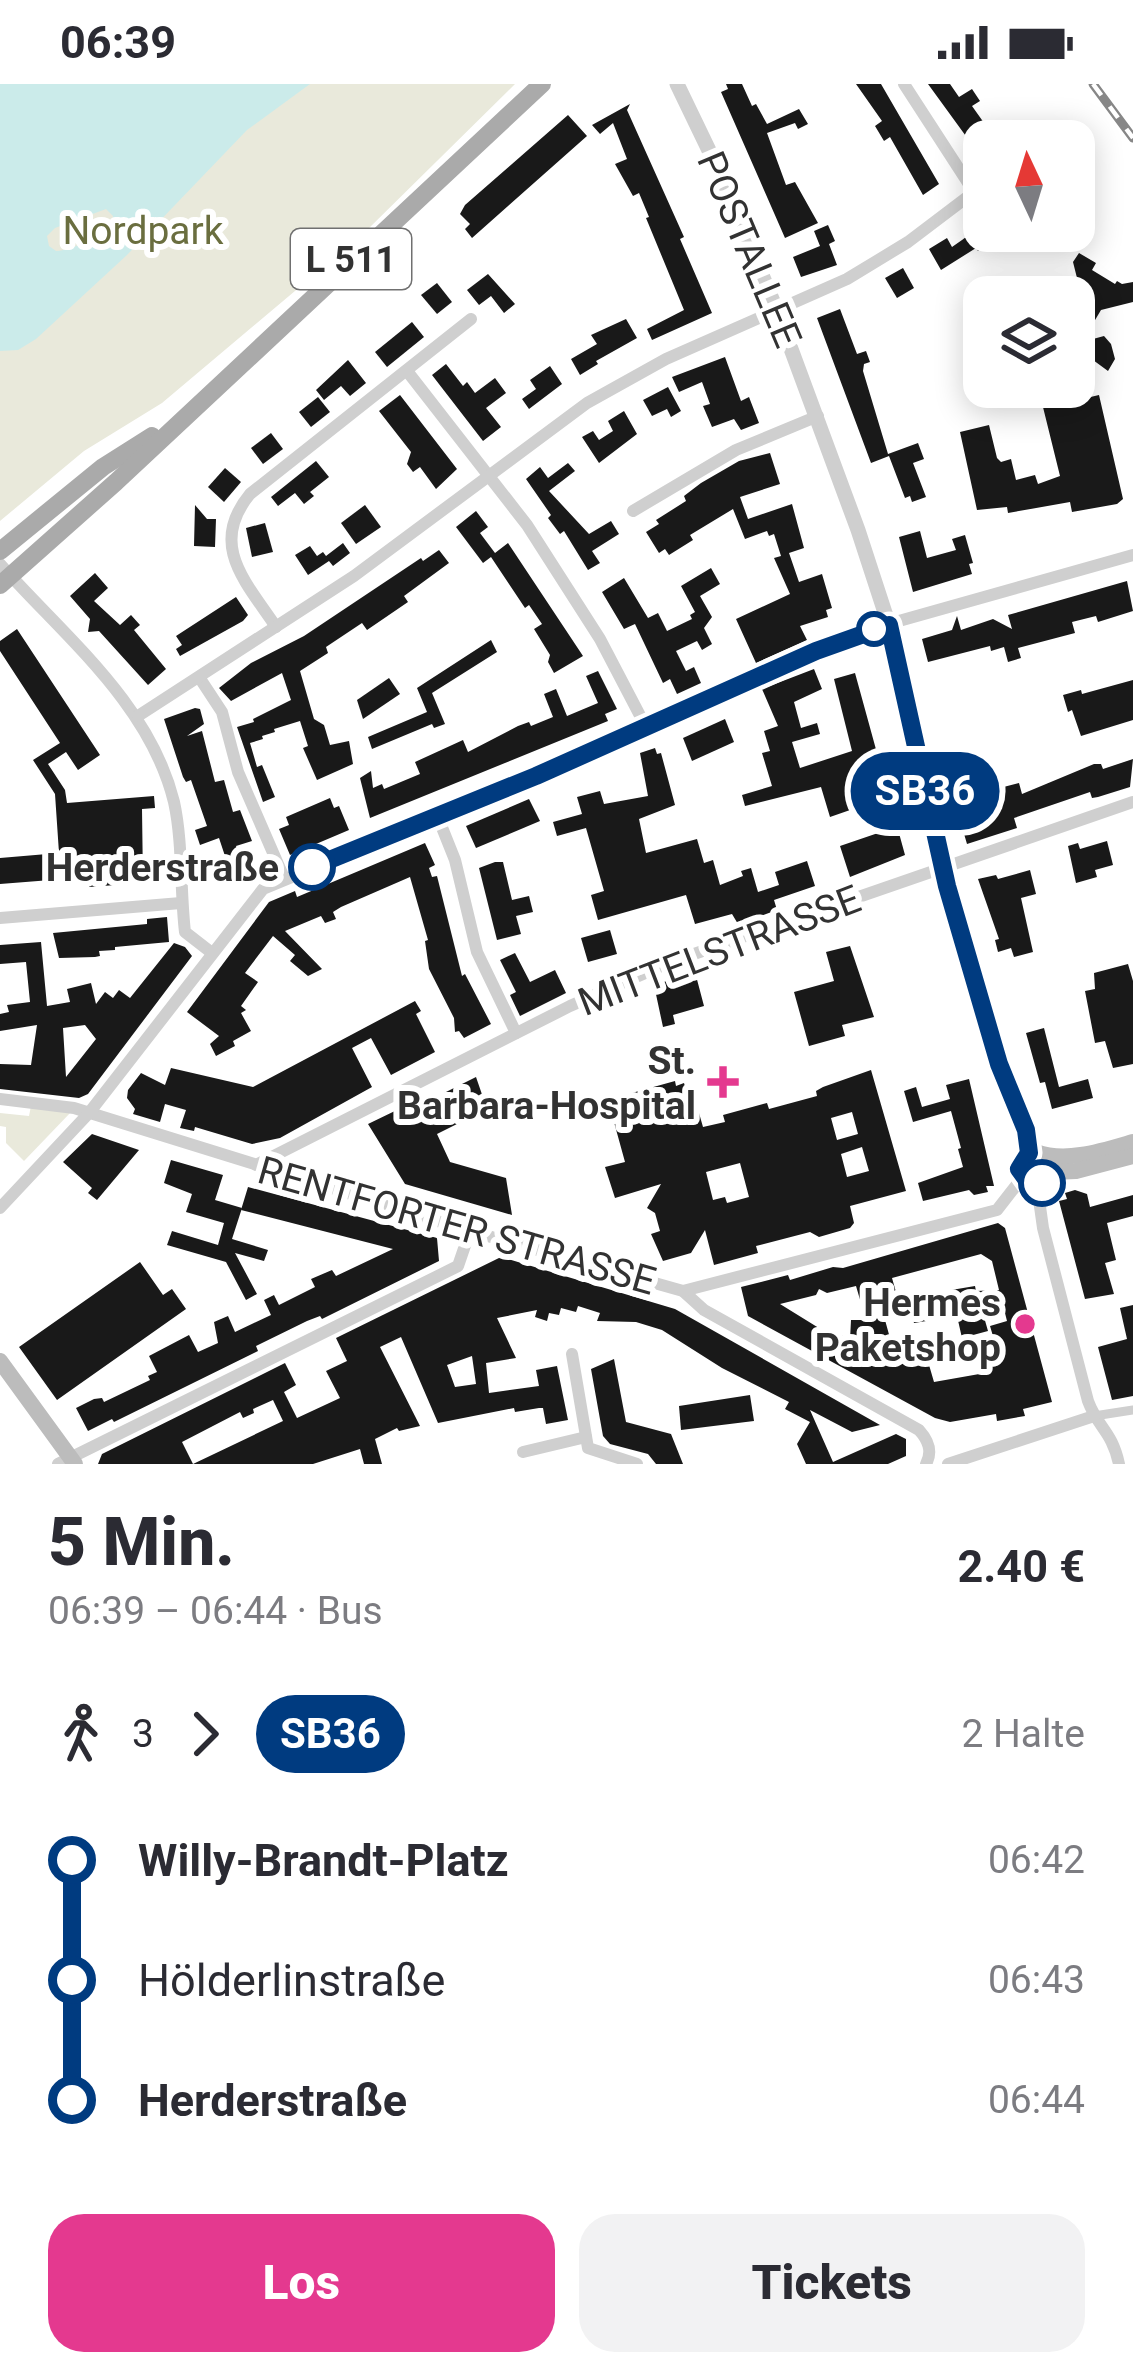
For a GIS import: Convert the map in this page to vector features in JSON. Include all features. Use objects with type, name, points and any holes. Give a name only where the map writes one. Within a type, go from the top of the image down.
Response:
[{"type":"main road","name":"L 511","points":[[4,575],[186,415],[542,84]]},
{"type":"main road","name":"L 511","points":[[0,550],[103,467],[186,415]]},
{"type":"main road","points":[[1040,1173],[1133,1142]]},
{"type":"main road","points":[[1029,1153],[1022,1160],[1040,1173],[1076,1171],[1133,1156]]},
{"type":"main road","points":[[0,1361],[67,1462]]},
{"type":"street","name":"POSTALLEE","points":[[677,84],[777,311],[889,625],[943,868],[993,1047],[1026,1130],[1029,1153]]},
{"type":"street","points":[[138,716],[353,576],[554,426],[622,383],[665,359],[847,279],[908,242],[974,192],[904,84]]},
{"type":"street","points":[[275,627],[234,562],[231,527],[238,508],[471,320]]},
{"type":"street","points":[[406,371],[527,525],[576,598],[646,728]]},
{"type":"street","points":[[633,511],[736,450],[818,416]]},
{"type":"street","points":[[0,1208],[88,1113],[263,890],[816,651],[889,625],[1133,555]]},
{"type":"street","points":[[4,575],[138,716],[161,760],[175,806],[185,932],[212,953]]},
{"type":"street","points":[[199,677],[223,712],[238,772],[284,878]]},
{"type":"street","name":"MITTELSTRASSE","points":[[255,1166],[516,1033],[668,963],[1133,802]]},
{"type":"street","points":[[437,815],[455,860],[477,952],[516,1033]]},
{"type":"street","points":[[0,918],[182,903]]},
{"type":"street","name":"RENTFORTER STRASSE","points":[[0,1099],[88,1113],[682,1291],[704,1310],[919,1430],[927,1439],[930,1457],[926,1464]]},
{"type":"street","points":[[682,1291],[997,1210],[1040,1173]]},
{"type":"street","points":[[1040,1173],[1043,1228],[1094,1416],[1114,1440],[1119,1464]]},
{"type":"street","points":[[67,1462],[458,1265],[470,1231]]},
{"type":"street","points":[[572,1354],[588,1448],[637,1464]]},
{"type":"street","points":[[948,1464],[1094,1416],[1133,1410]]},
{"type":"street","points":[[523,1452],[586,1437]]},
{"type":"green space","name":"Nordpark","points":[[0,84],[515,84],[365,232],[162,403],[84,451],[0,521]]},
{"type":"green space","points":[[31,1106],[71,1112],[24,1161],[6,1143],[0,1113],[29,1116]]},
{"type":"water","points":[[0,84],[310,84],[247,130],[127,255],[36,339],[18,350],[0,351]],"holes":[[[106,209],[113,216],[112,225],[78,245],[56,251],[49,246],[47,236],[55,228]]]},
{"type":"building","points":[[726,84],[742,84],[767,124],[799,109],[808,124],[798,129],[795,123],[767,133],[786,185],[795,182],[818,223],[785,238],[721,92],[728,89]]},
{"type":"building","points":[[856,84],[881,84],[939,184],[923,195],[890,137],[884,141],[875,126],[882,121]]},
{"type":"building","points":[[928,84],[950,84],[959,97],[972,89],[980,101],[972,106],[982,120],[963,120],[963,132]]},
{"type":"building","points":[[630,104],[627,110],[712,313],[652,340],[647,329],[684,310],[639,193],[633,196],[615,164],[627,159],[613,123],[600,134],[592,125]]},
{"type":"building","points":[[568,115],[587,136],[472,238],[465,229],[470,224],[460,214],[465,205]]},
{"type":"building","points":[[828,225],[837,265],[801,277],[793,257],[820,246],[814,231]]},
{"type":"building","points":[[947,238],[952,247],[962,240],[963,252],[970,252],[941,270],[929,249]]},
{"type":"building","points":[[1079,253],[1096,263],[1092,270],[1115,284],[1133,282],[1133,302],[1101,310],[1095,320],[1095,276],[1076,276],[1073,262]]},
{"type":"building","points":[[903,268],[914,288],[897,298],[885,278]]},
{"type":"building","points":[[488,274],[515,304],[504,313],[491,296],[479,305],[467,290]]},
{"type":"building","points":[[437,283],[452,302],[437,314],[421,295]]},
{"type":"building","points":[[840,309],[857,354],[866,351],[870,362],[863,371],[888,454],[918,443],[924,459],[913,463],[926,497],[912,502],[910,496],[905,498],[889,456],[871,463],[817,318]]},
{"type":"building","points":[[626,319],[637,338],[580,375],[571,359],[597,344],[591,335]]},
{"type":"building","points":[[412,322],[424,337],[387,367],[375,352]]},
{"type":"building","points":[[1104,336],[1115,359],[1108,371],[1095,361],[1095,338]]},
{"type":"building","points":[[725,357],[741,401],[749,397],[759,423],[741,430],[734,419],[712,427],[703,406],[710,404],[702,382],[679,392],[672,377]]},
{"type":"building","points":[[348,360],[366,383],[350,396],[341,386],[324,400],[316,390]]},
{"type":"building","points":[[446,364],[475,393],[495,378],[506,393],[486,408],[501,427],[483,441],[432,375]]},
{"type":"building","points":[[550,366],[562,384],[529,409],[522,399],[536,389],[530,380]]},
{"type":"building","points":[[668,387],[681,411],[671,417],[667,409],[652,416],[643,400]]},
{"type":"building","points":[[400,395],[457,469],[436,489],[420,467],[413,472],[407,464],[411,452],[379,411]]},
{"type":"building","points":[[1099,395],[1123,499],[1117,504],[1072,512],[1070,502],[1008,513],[1007,507],[977,510],[960,432],[989,425],[997,458],[1001,462],[1011,459],[1016,480],[1035,475],[1038,484],[1060,476],[1043,408],[1095,408]]},
{"type":"building","points":[[318,397],[330,412],[311,427],[299,412]]},
{"type":"building","points":[[624,411],[637,434],[599,463],[582,437],[593,431],[599,440],[613,431],[608,421]]},
{"type":"building","points":[[271,433],[283,449],[263,464],[251,448]]},
{"type":"building","points":[[770,453],[780,484],[740,497],[748,519],[792,504],[804,548],[789,553],[799,582],[822,574],[832,608],[826,610],[828,617],[800,626],[807,640],[756,663],[736,619],[790,594],[774,558],[781,556],[774,534],[769,536],[767,531],[745,539],[733,509],[690,535],[693,540],[669,555],[665,549],[659,553],[646,532],[701,483],[739,461]]},
{"type":"building","points":[[316,461],[329,477],[310,492],[314,496],[304,504],[295,493],[278,506],[271,497]]},
{"type":"building","points":[[568,463],[575,471],[549,491],[589,534],[611,521],[619,534],[592,551],[600,563],[588,570],[564,531],[560,534],[548,518],[551,515],[526,479],[540,467],[548,478]]},
{"type":"building","points":[[225,468],[241,482],[224,502],[208,487]]},
{"type":"building","points":[[195,505],[207,519],[216,519],[215,547],[194,546]]},
{"type":"building","points":[[365,505],[381,527],[356,544],[341,523]]},
{"type":"building","points":[[476,511],[488,527],[480,533],[495,553],[508,543],[583,656],[554,673],[550,655],[534,629],[542,624],[529,605],[525,608],[491,557],[483,563],[456,527]]},
{"type":"building","points":[[265,523],[273,552],[252,557],[246,528]]},
{"type":"building","points":[[920,531],[927,558],[956,550],[952,539],[965,535],[972,574],[913,592],[899,537]]},
{"type":"building","points":[[343,543],[350,553],[333,566],[329,561],[308,575],[295,555],[310,546],[317,556],[323,552],[326,556]]},
{"type":"building","points":[[439,550],[449,563],[404,596],[408,602],[367,630],[362,623],[300,671],[314,719],[324,725],[330,745],[349,741],[353,764],[317,780],[303,748],[308,746],[300,721],[274,729],[250,743],[257,767],[262,765],[275,797],[263,802],[237,727],[291,700],[282,673],[231,701],[219,688],[251,663],[304,636]]},
{"type":"building","points":[[711,568],[720,584],[700,596],[712,617],[704,628],[712,644],[702,650],[697,641],[676,651],[686,671],[694,667],[701,683],[677,694],[670,679],[663,683],[635,624],[624,629],[602,592],[624,578],[648,618],[658,613],[667,631],[692,619],[695,612],[681,586]]},
{"type":"building","points":[[95,573],[108,588],[94,601],[120,625],[131,615],[140,625],[134,630],[166,669],[148,685],[99,631],[88,632],[90,619],[70,596]]},
{"type":"building","points":[[1127,581],[1133,611],[1098,622],[1096,616],[1072,622],[1075,633],[1018,648],[1021,658],[1008,662],[1004,647],[991,651],[990,646],[928,662],[922,639],[952,630],[957,616],[961,630],[993,619],[1012,629],[1008,615]]},
{"type":"building","points":[[236,597],[248,615],[243,621],[180,656],[176,649],[182,645],[176,636]]},
{"type":"building","points":[[17,629],[100,755],[78,770],[66,752],[48,764],[65,790],[67,803],[154,796],[155,808],[142,809],[143,883],[89,887],[89,877],[0,884],[0,858],[59,853],[55,794],[33,760],[60,743],[0,651],[0,641]]},
{"type":"building","points":[[491,640],[497,652],[432,693],[445,724],[434,728],[432,724],[372,749],[368,737],[427,712],[417,688]]},
{"type":"building","points":[[814,669],[822,689],[794,702],[801,728],[817,723],[820,734],[792,742],[800,768],[852,751],[834,679],[855,673],[905,855],[850,877],[840,846],[881,832],[876,801],[830,817],[821,787],[745,806],[742,795],[772,786],[762,753],[770,751],[764,731],[778,726],[762,689]]},
{"type":"building","points":[[598,671],[617,709],[605,714],[608,721],[370,818],[360,778],[371,771],[373,788],[382,784],[384,789],[420,774],[415,762],[463,740],[468,752],[518,726],[553,717],[544,694],[556,689],[567,716],[598,703],[586,676]]},
{"type":"building","points":[[389,678],[400,694],[363,719],[357,700]]},
{"type":"building","points":[[1133,680],[1133,720],[1081,736],[1063,695]]},
{"type":"building","points":[[200,709],[204,724],[187,736],[202,731],[215,782],[224,780],[233,812],[240,810],[252,841],[236,846],[239,854],[226,859],[219,838],[200,845],[195,830],[207,826],[191,780],[186,782],[183,777],[164,719]]},
{"type":"building","points":[[725,719],[734,742],[692,761],[683,738]]},
{"type":"building","points":[[655,748],[661,753],[675,805],[639,819],[646,853],[697,839],[704,863],[713,860],[720,885],[751,868],[758,892],[779,885],[775,872],[807,861],[815,886],[774,900],[777,910],[738,924],[732,914],[695,924],[686,895],[598,920],[591,895],[604,891],[586,828],[557,836],[553,822],[582,814],[577,797],[600,791],[604,804],[648,796],[640,753]]},
{"type":"building","points":[[1133,759],[1130,787],[1092,798],[1090,792],[1014,818],[1017,828],[967,844],[950,786],[977,779],[979,788],[987,786],[988,791],[1019,783],[1022,794],[1094,764],[1103,769]]},
{"type":"building","points":[[330,798],[334,808],[339,806],[349,830],[290,855],[279,829],[289,825],[286,817]]},
{"type":"building","points":[[529,799],[540,821],[476,848],[466,826]]},
{"type":"building","points":[[1107,841],[1113,865],[1095,870],[1097,877],[1076,883],[1068,846],[1078,843],[1080,849]]},
{"type":"building","points":[[425,843],[435,865],[429,868],[432,877],[437,876],[462,976],[465,974],[491,1024],[464,1038],[455,1032],[454,1018],[429,969],[428,940],[410,877],[341,907],[333,912],[336,919],[325,923],[321,916],[285,931],[322,969],[308,976],[290,961],[295,955],[273,936],[245,973],[258,982],[241,1006],[251,1031],[216,1056],[210,1044],[219,1036],[187,1012],[269,902],[295,891],[297,897]]},
{"type":"building","points":[[503,862],[512,900],[529,896],[533,912],[516,916],[521,934],[497,940],[479,868]]},
{"type":"building","points":[[1030,870],[1036,894],[1021,898],[1033,952],[1014,957],[1011,948],[998,952],[995,940],[999,939],[978,879]]},
{"type":"building","points":[[167,917],[169,942],[115,947],[95,957],[59,958],[53,933],[147,924],[147,919]]},
{"type":"building","points":[[610,930],[617,954],[588,962],[581,938]]},
{"type":"building","points":[[41,942],[47,1006],[70,1002],[67,989],[91,983],[96,1004],[105,992],[113,998],[119,990],[130,998],[174,943],[192,956],[88,1094],[79,1098],[0,1089],[0,1064],[31,1065],[37,1025],[0,1031],[0,1014],[9,1012],[7,1005],[30,1002],[26,962],[0,964],[0,945]],"holes":[[[85,1025],[96,1039],[66,1077],[63,1028]]]},
{"type":"building","points":[[850,946],[874,1017],[842,1025],[845,1036],[809,1046],[794,992],[834,981],[826,952]]},
{"type":"building","points":[[515,953],[530,982],[555,970],[566,993],[520,1016],[510,995],[516,992],[500,960]]},
{"type":"building","points":[[1128,964],[1133,981],[1133,1064],[1113,1068],[1105,1041],[1095,1043],[1085,991],[1095,989],[1094,973]]},
{"type":"building","points":[[695,972],[704,1006],[673,1015],[675,1024],[663,1027],[654,985]]},
{"type":"building","points":[[415,1001],[421,1011],[416,1014],[435,1052],[391,1075],[371,1038],[352,1048],[372,1087],[280,1138],[252,1144],[195,1127],[194,1131],[180,1128],[186,1110],[165,1104],[160,1122],[133,1114],[135,1109],[127,1098],[141,1073],[165,1085],[171,1068],[253,1087]]},
{"type":"building","points":[[1044,1028],[1059,1087],[1088,1079],[1093,1098],[1052,1109],[1026,1033]]},
{"type":"building","points":[[871,1070],[906,1191],[850,1206],[854,1223],[850,1228],[819,1237],[810,1232],[756,1246],[758,1253],[714,1265],[705,1230],[691,1253],[663,1261],[651,1234],[660,1231],[655,1213],[647,1208],[661,1184],[615,1198],[605,1167],[625,1162],[609,1104],[622,1100],[621,1096],[675,1081],[676,1086],[684,1083],[689,1101],[695,1099],[703,1127],[725,1122],[723,1115],[767,1103],[769,1109],[817,1096],[816,1091]],"holes":[[[852,1112],[858,1134],[837,1140],[831,1118]],[[862,1147],[869,1171],[847,1177],[841,1154]],[[740,1163],[749,1197],[727,1203],[725,1197],[713,1200],[706,1172]]]},
{"type":"building","points":[[476,1077],[487,1109],[437,1134],[450,1162],[506,1178],[512,1215],[405,1184],[368,1124],[399,1109],[402,1114]]},
{"type":"building","points":[[969,1079],[994,1186],[974,1195],[969,1190],[923,1201],[918,1183],[963,1167],[961,1148],[951,1111],[913,1122],[904,1091],[916,1087],[922,1107],[950,1099],[946,1085]]},
{"type":"building","points":[[92,1134],[139,1150],[97,1200],[88,1193],[92,1188],[63,1162]]},
{"type":"building","points":[[171,1160],[223,1175],[215,1200],[242,1208],[232,1239],[268,1250],[264,1261],[235,1253],[257,1294],[246,1300],[226,1262],[167,1245],[172,1231],[218,1245],[224,1223],[186,1212],[192,1194],[164,1183]]},
{"type":"building","points":[[248,1187],[437,1238],[439,1261],[88,1431],[76,1408],[94,1399],[104,1402],[150,1380],[148,1376],[157,1372],[149,1356],[189,1335],[198,1352],[218,1343],[214,1322],[228,1316],[235,1332],[271,1315],[264,1300],[274,1295],[279,1305],[315,1287],[311,1279],[332,1270],[336,1276],[393,1249],[241,1210]]},
{"type":"building","points":[[1075,1190],[1087,1194],[1090,1207],[1133,1195],[1133,1216],[1107,1223],[1116,1260],[1105,1263],[1114,1294],[1085,1299],[1059,1201]]},
{"type":"building","points":[[998,1223],[1005,1228],[1052,1402],[1023,1409],[1025,1416],[997,1421],[996,1414],[950,1422],[935,1418],[748,1316],[741,1287],[843,1268]],"holes":[[[981,1254],[992,1261],[999,1290],[976,1291],[975,1286],[898,1299],[892,1278]],[[856,1286],[866,1320],[851,1320],[850,1340],[838,1333],[835,1338],[780,1304],[816,1295],[819,1289],[827,1293]],[[1001,1297],[1007,1321],[990,1326],[998,1353],[981,1357],[985,1373],[934,1382],[922,1341],[893,1349],[885,1320],[911,1312],[914,1323],[957,1316],[962,1338],[988,1331],[980,1303]]]},
{"type":"building","points":[[501,1257],[675,1309],[880,1425],[852,1432],[810,1410],[833,1462],[896,1434],[906,1439],[906,1456],[888,1464],[806,1464],[797,1444],[810,1422],[785,1409],[789,1402],[662,1330],[636,1322],[597,1321],[600,1313],[578,1306],[576,1312],[561,1308],[559,1315],[549,1313],[547,1321],[535,1317],[537,1310],[497,1318],[516,1358],[486,1363],[489,1393],[539,1386],[536,1370],[557,1366],[568,1420],[546,1424],[543,1408],[515,1412],[514,1408],[438,1423],[401,1337],[380,1347],[420,1426],[397,1428],[375,1439],[382,1464],[364,1464],[360,1449],[313,1464],[193,1464],[98,1464],[102,1454],[285,1363],[296,1385],[284,1392],[297,1418],[340,1398],[326,1371],[347,1361],[336,1338]],"holes":[[[472,1356],[476,1384],[455,1387],[447,1365]],[[273,1400],[283,1421],[193,1464],[182,1442],[240,1412],[243,1418],[254,1413],[253,1409]]]},
{"type":"building","points":[[140,1262],[163,1295],[172,1289],[186,1309],[57,1400],[19,1347]]},
{"type":"building","points":[[1133,1305],[1133,1396],[1112,1400],[1098,1347],[1127,1339],[1120,1308]]},
{"type":"building","points":[[614,1359],[626,1422],[671,1434],[683,1464],[656,1464],[648,1454],[610,1444],[603,1436],[591,1369]]},
{"type":"building","points":[[750,1395],[754,1421],[681,1430],[679,1406]]},
{"type":"railway","points":[[1093,84],[1133,138]]},
{"type":"bus line","name":"SB36","points":[[312,867],[536,776],[816,651],[889,625],[947,886],[999,1064],[1026,1130],[1029,1153],[1019,1169],[1029,1183],[1042,1183]]},
{"type":"place","name":"Herderstraße","points":[[312,867]]},
{"type":"place","name":"St. Barbara-Hospital","points":[[723,1082]]},
{"type":"place","name":"Hermes Paketshop","points":[[1025,1324]]}]
